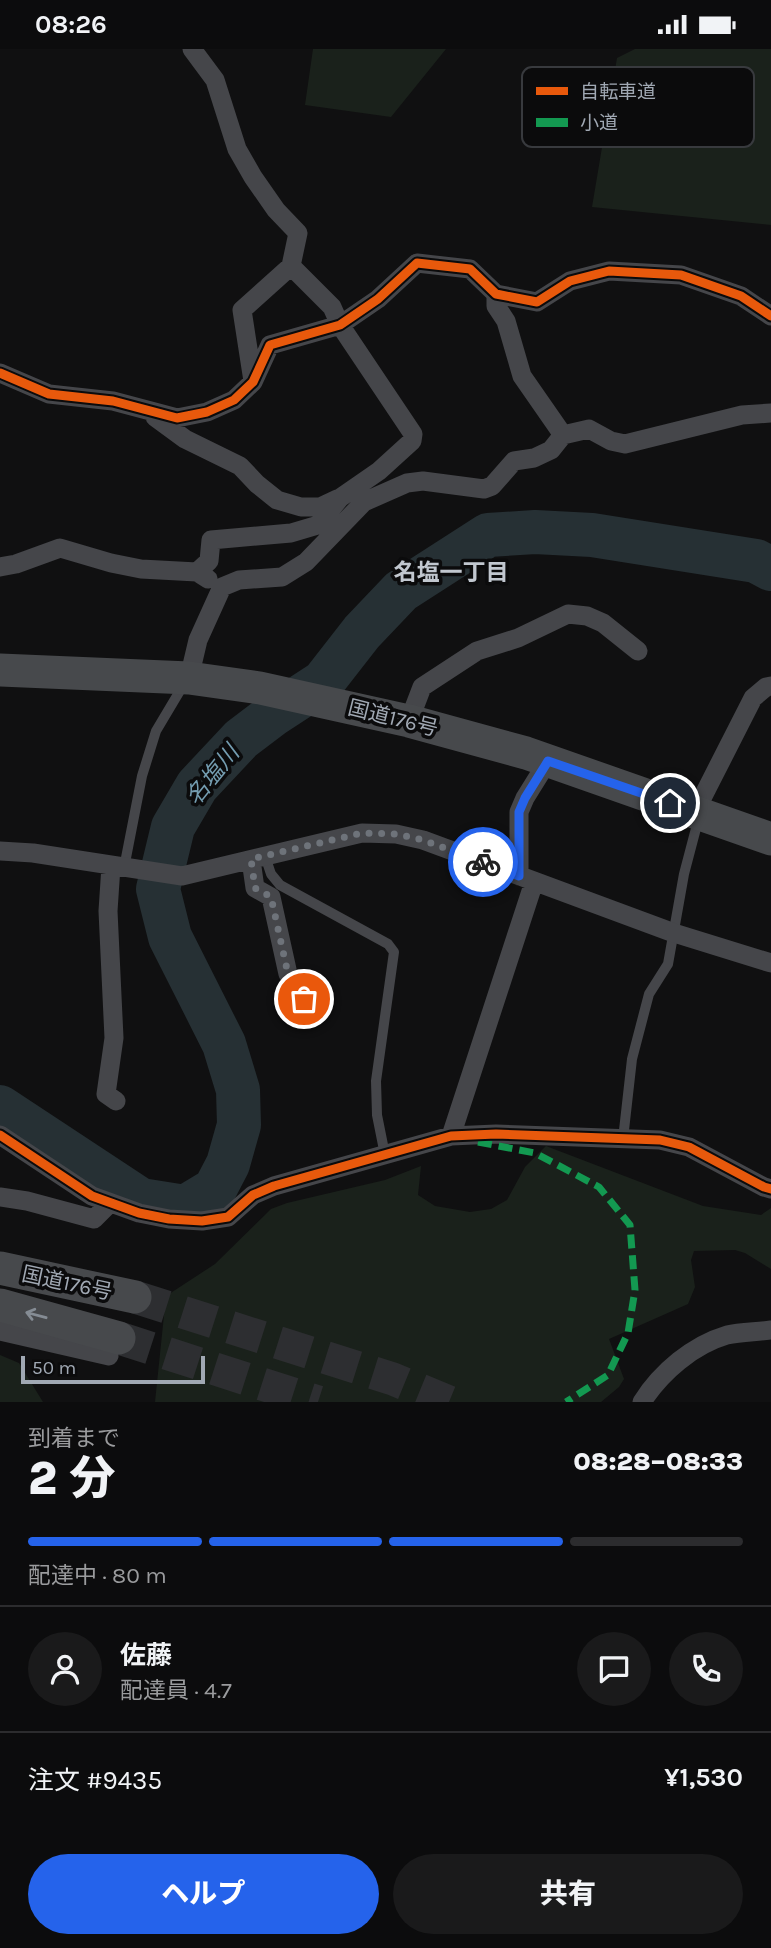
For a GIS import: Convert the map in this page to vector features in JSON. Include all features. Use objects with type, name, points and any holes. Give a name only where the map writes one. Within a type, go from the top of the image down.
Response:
[{"type":"highway","name":"国道176号","points":[[0,670],[189,678],[260,688],[324,702],[409,721],[526,753],[771,839]]},
{"type":"highway","name":"国道176号","points":[[0,1268],[135,1297]]},
{"type":"highway","name":"国道176号","points":[[0,1305],[114,1347]]},
{"type":"street","points":[[192,49],[215,80],[237,149],[253,177],[276,210],[298,233],[291,265],[242,310],[253,381]]},
{"type":"street","points":[[0,373],[49,394],[113,401],[177,418],[207,412],[234,400],[253,381],[270,345],[340,325],[378,299],[417,263],[470,269],[496,294],[537,302],[570,281],[609,271],[681,275],[741,296],[771,316]]},
{"type":"street","points":[[146,410],[185,439],[240,466],[277,500],[302,507],[320,507],[340,498],[379,471],[412,441],[413,434],[340,325],[332,307],[291,265]]},
{"type":"street","points":[[496,294],[496,306],[506,321],[522,376],[563,435]]},
{"type":"street","points":[[189,678],[198,640],[222,587],[239,580],[282,577],[306,562],[365,502],[407,483],[423,481],[484,489],[492,486],[514,461],[534,458],[551,450],[563,435],[589,429],[611,441],[625,444],[742,415],[771,413]]},
{"type":"street","points":[[197,572],[209,561],[211,540],[291,533],[318,525],[340,498]]},
{"type":"street","points":[[0,567],[60,548],[141,569],[197,572],[222,587]]},
{"type":"street","points":[[409,721],[422,687],[477,651],[518,638],[568,614],[587,616],[603,623],[638,651]]},
{"type":"street","points":[[697,813],[753,698],[771,686]]},
{"type":"street","points":[[451,1136],[526,879],[519,812],[548,761]]},
{"type":"street","points":[[0,851],[33,853],[181,876],[362,833],[396,834],[423,840],[674,933],[771,963]]},
{"type":"street","points":[[258,858],[255,888],[271,897],[288,974],[304,999]]},
{"type":"street","points":[[116,1101],[106,1094],[114,1038],[108,911],[125,868]]},
{"type":"street","points":[[0,1135],[93,1196],[139,1213],[169,1219],[202,1221],[228,1217],[253,1195],[274,1186],[451,1136],[496,1134],[660,1140],[689,1147],[771,1189]]},
{"type":"street","points":[[0,1197],[94,1219],[110,1203]]},
{"type":"street","points":[[642,1402],[669,1370],[697,1348],[727,1335],[771,1330]]},
{"type":"street","points":[[0,1331],[114,1347]]},
{"type":"lane","points":[[125,868],[142,776],[156,731],[189,678]]},
{"type":"lane","points":[[623,1139],[634,1048],[649,994],[668,964],[697,813]]},
{"type":"lane","points":[[258,858],[280,885],[388,944],[394,952],[376,1081],[377,1115],[385,1155]]},
{"type":"shaded area","points":[[313,49],[446,49],[391,117],[305,105]]},
{"type":"shaded area","points":[[635,49],[771,49],[771,225],[592,207],[602,147],[754,147],[754,67],[615,67],[617,58]]},
{"type":"shaded area","points":[[546,1146],[703,1206],[761,1215],[771,1208],[771,1269],[735,1250],[694,1251],[691,1260],[695,1287],[688,1304],[609,1339],[624,1379],[619,1387],[601,1402],[155,1402],[166,1296],[215,1264],[271,1209],[385,1180],[421,1166],[418,1195],[435,1206],[470,1212],[491,1209],[507,1200],[525,1167]]},
{"type":"shaded area","points":[[0,1355],[19,1363],[43,1402],[0,1402]]},
{"type":"waterway","name":"名塩川","points":[[0,1107],[141,1200],[185,1207],[215,1189],[228,1164],[239,1125],[238,1090],[224,1044],[170,937],[158,889],[173,827],[197,786],[241,739],[323,682],[362,632],[401,591],[488,535],[535,532],[592,535],[756,561],[771,569]]},
{"type":"tunnel","points":[[135,1297],[393,1379],[449,1402]]},
{"type":"tunnel","points":[[119,1338],[318,1402]]},
{"type":"marked path","points":[[478,1142],[535,1153],[599,1187],[630,1225],[635,1290],[628,1333],[608,1375],[566,1402]]},
{"type":"cycle path","points":[[0,373],[49,394],[113,401],[177,418],[207,412],[234,400],[253,382],[270,345],[340,325],[378,299],[417,263],[470,269],[496,294],[537,302],[570,281],[609,271],[681,275],[741,296],[771,316]]},
{"type":"cycle path","points":[[0,1135],[92,1196],[139,1213],[169,1219],[202,1221],[228,1217],[253,1195],[274,1186],[451,1136],[496,1134],[660,1140],[689,1147],[771,1189]]},
{"type":"way so far","points":[[304,999],[288,974],[271,897],[255,888],[251,859],[362,833],[396,834],[423,840],[483,862]]},
{"type":"district","name":"名塩一丁目","points":[[451,572]]},
{"type":"route","points":[[483,862],[519,876],[519,812],[548,761],[670,803]]}]
